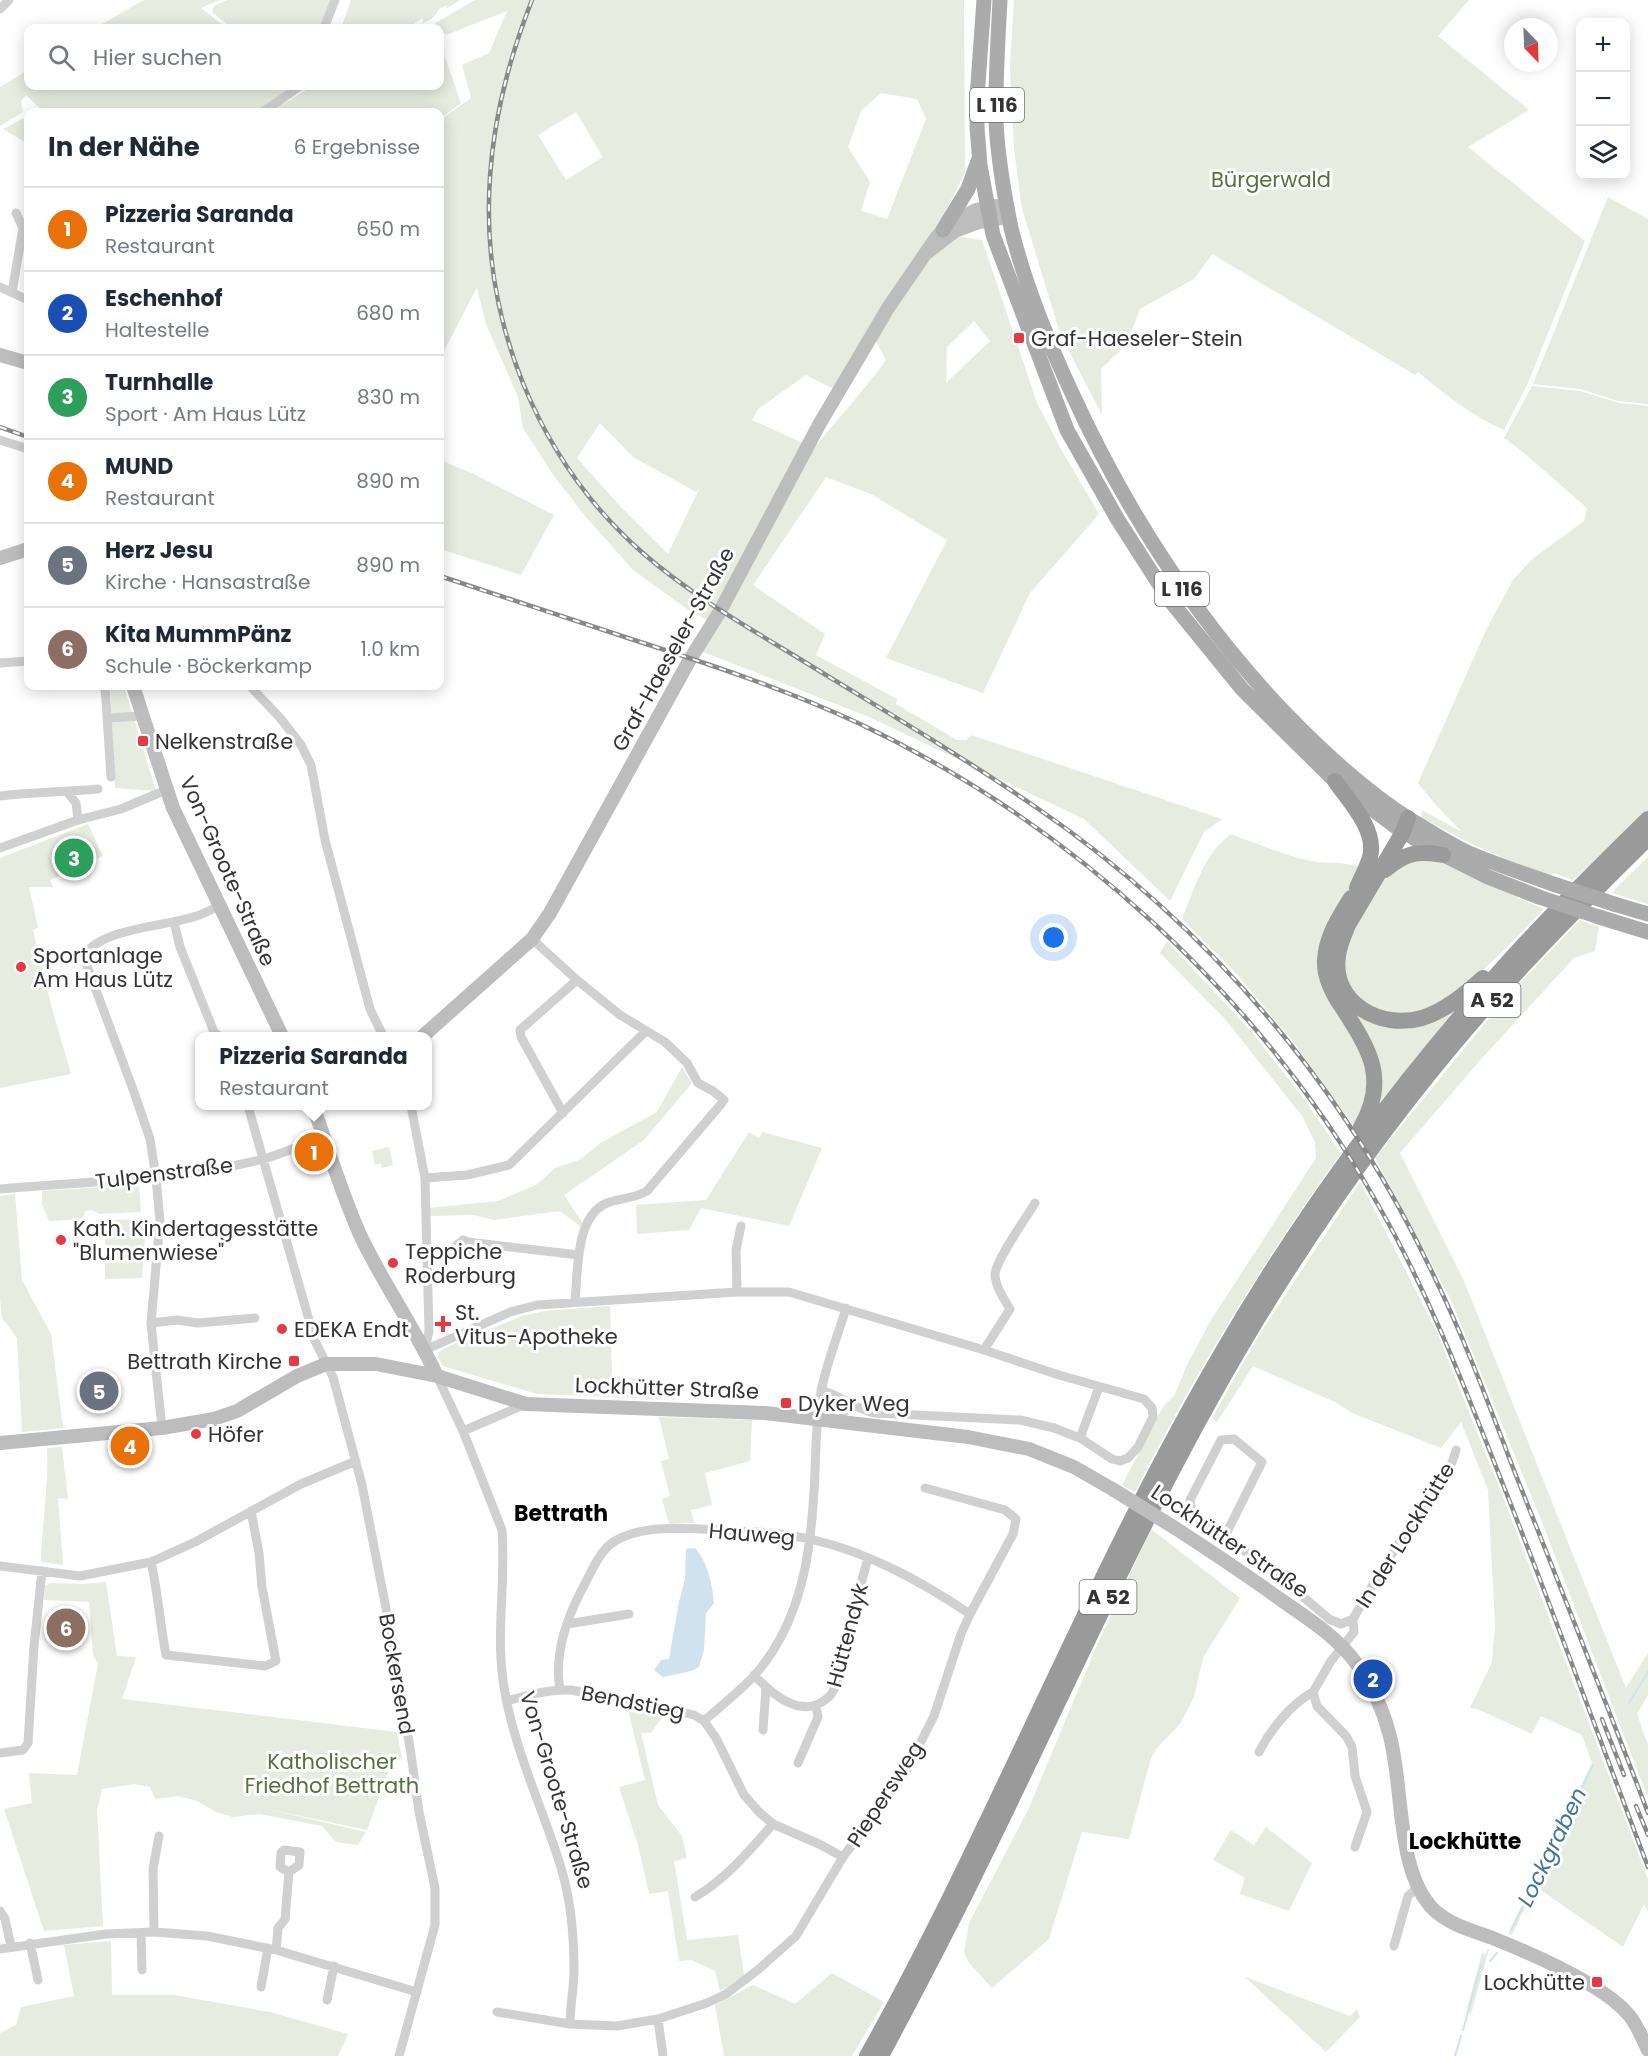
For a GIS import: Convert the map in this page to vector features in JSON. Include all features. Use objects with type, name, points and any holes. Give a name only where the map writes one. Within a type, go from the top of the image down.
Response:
[{"type":"highway","points":[[1335,782],[1364,822],[1372,846],[1370,859],[1357,888]]},
{"type":"highway","name":"A 52","points":[[867,2056],[963,1873],[1100,1583],[1169,1448],[1258,1293],[1318,1200],[1424,1060],[1550,917],[1648,819]]},
{"type":"highway","points":[[1402,826],[1377,876],[1348,925],[1337,957],[1338,972],[1344,989],[1354,1003],[1369,1014],[1388,1021],[1400,1022],[1433,1014],[1457,1000],[1550,917]]},
{"type":"highway","points":[[1318,1200],[1369,1112],[1375,1091],[1375,1070],[1369,1052],[1329,984],[1324,962],[1329,938],[1335,923],[1357,888],[1402,826]]},
{"type":"highway","name":"A 52","points":[[881,2056],[974,1877],[1142,1527],[1229,1366],[1274,1291],[1328,1210],[1426,1079],[1518,971],[1648,839]]},
{"type":"highway","points":[[1377,876],[1391,864],[1411,854],[1425,852],[1443,855]]},
{"type":"main road","name":"L 116","points":[[984,0],[977,98],[979,158],[993,236],[1067,430],[1118,520],[1168,598],[1242,689],[1335,782],[1443,855],[1488,877],[1539,897],[1648,932]]},
{"type":"main road","name":"L 116","points":[[1000,0],[996,123],[1008,210],[1026,279],[1056,359],[1085,422],[1128,506],[1171,573],[1254,680],[1320,749],[1402,826],[1553,884],[1648,914]]},
{"type":"main road","points":[[943,230],[968,189],[979,158]]},
{"type":"street","points":[[0,9],[9,0]]},
{"type":"street","points":[[326,24],[335,0]]},
{"type":"street","points":[[269,108],[294,90]]},
{"type":"street","name":"Graf-Haeseler-Straße","points":[[427,1032],[532,939],[556,904],[854,363],[925,254],[943,230],[976,210],[1000,218],[1008,210]]},
{"type":"street","points":[[12,292],[23,228],[16,213]]},
{"type":"street","name":"Graf-Haeseler-Straße","points":[[925,254],[955,231],[988,214]]},
{"type":"street","points":[[0,287],[24,298]]},
{"type":"street","points":[[0,355],[24,362]]},
{"type":"street","points":[[0,440],[24,448]]},
{"type":"street","points":[[0,558],[24,550]]},
{"type":"street","points":[[0,663],[24,661]]},
{"type":"street","points":[[105,690],[111,777]]},
{"type":"street","name":"Von-Groote-Straße","points":[[134,690],[166,790],[280,1032]]},
{"type":"street","points":[[254,690],[301,745],[311,765],[327,849],[370,1010],[381,1032]]},
{"type":"street","points":[[108,718],[142,716]]},
{"type":"street","points":[[0,796],[43,791],[67,792],[98,789]]},
{"type":"street","points":[[0,848],[78,820],[122,809],[166,790]]},
{"type":"street","points":[[67,792],[76,803],[78,820]]},
{"type":"street","points":[[162,1428],[151,1323],[160,1221],[150,1139],[87,966],[86,953],[91,946],[124,932],[195,917],[219,906]]},
{"type":"street","points":[[174,922],[180,947],[214,1032]]},
{"type":"street","points":[[532,939],[620,1015],[665,1042],[687,1063],[698,1083],[713,1090],[723,1102],[647,1191],[636,1197],[606,1203],[591,1214],[585,1226],[579,1256],[575,1301]]},
{"type":"street","points":[[563,1113],[519,1033],[522,1027],[577,980]]},
{"type":"street","points":[[427,1174],[467,1175],[509,1165],[646,1030]]},
{"type":"street","name":"Bockersend","points":[[249,1110],[315,1341],[333,1377],[362,1485],[391,1634],[419,1812],[435,1888],[435,1925],[399,2056]]},
{"type":"street","name":"Von-Groote-Straße","points":[[314,1110],[361,1237],[392,1296],[425,1350],[463,1431],[502,1530],[500,1623],[502,1679],[518,1748],[562,1872],[570,1909],[574,1971],[570,2024]]},
{"type":"street","points":[[412,1110],[427,1174],[429,1331],[425,1350]]},
{"type":"street","name":"Tulpenstraße","points":[[0,1189],[156,1178],[264,1158],[324,1137]]},
{"type":"street","points":[[984,1350],[1010,1309],[995,1277],[998,1264],[1035,1203]]},
{"type":"street","points":[[737,1292],[736,1250],[741,1226]]},
{"type":"street","points":[[468,1242],[579,1256]]},
{"type":"street","points":[[425,1350],[510,1312],[537,1305],[737,1292],[789,1292],[984,1350],[1059,1376],[1144,1399],[1152,1408],[1153,1417],[1138,1447],[1128,1458],[1120,1461],[1112,1459],[1080,1438],[1054,1428],[1020,1420],[875,1413],[861,1410],[821,1390]]},
{"type":"street","points":[[704,1721],[766,1661],[794,1608],[803,1581],[811,1539],[817,1418],[821,1390],[846,1308]]},
{"type":"street","points":[[151,1323],[177,1320],[198,1323],[255,1318]]},
{"type":"street","points":[[0,1443],[162,1428],[214,1419],[237,1411],[297,1376],[326,1364]]},
{"type":"street","name":"Lockhütter Straße","points":[[326,1364],[376,1364],[437,1376],[526,1404],[765,1413],[968,1437],[1029,1449],[1074,1467],[1175,1528],[1306,1617],[1341,1647],[1356,1663],[1367,1682],[1389,1733],[1402,1821],[1417,1888],[1434,1910],[1449,1921],[1529,1953],[1593,1988],[1627,2013],[1648,2050]]},
{"type":"street","points":[[1080,1438],[1099,1387]]},
{"type":"street","points":[[841,1400],[844,1409],[842,1421]]},
{"type":"street","name":"Lockhütter Straße","points":[[463,1431],[526,1404]]},
{"type":"street","name":"In der Lockhütte","points":[[1225,1536],[1262,1462],[1234,1439],[1221,1440],[1190,1500],[1192,1511],[1195,1515],[1225,1536],[1247,1551],[1329,1618],[1341,1624],[1353,1619],[1449,1470],[1456,1450]]},
{"type":"street","points":[[0,1566],[80,1576],[151,1562],[195,1542],[301,1484],[356,1461]]},
{"type":"street","name":"Piepersweg","points":[[497,2012],[570,2024],[617,2026],[658,2019],[726,1994],[759,1969],[796,1936],[843,1857],[904,1775],[934,1716],[961,1634],[970,1614],[1013,1534],[1016,1519],[1005,1510],[925,1488]]},
{"type":"street","points":[[151,1562],[158,1593],[159,1620],[166,1655],[265,1666],[271,1664],[276,1661],[251,1511]]},
{"type":"street","name":"Hauweg","points":[[560,1689],[557,1673],[558,1658],[567,1624],[578,1598],[600,1556],[615,1541],[633,1533],[655,1529],[689,1529],[742,1531],[811,1539],[868,1558],[932,1589],[970,1614]]},
{"type":"street","name":"Hüttendyk","points":[[754,1675],[766,1688],[788,1702],[804,1707],[816,1705],[831,1696],[841,1673],[852,1616],[868,1558]]},
{"type":"street","points":[[0,1753],[23,1750],[28,1743],[34,1646],[42,1571]]},
{"type":"street","points":[[567,1624],[628,1614]]},
{"type":"street","name":"In der Lockhütte","points":[[1259,1752],[1264,1742],[1291,1710],[1313,1692],[1341,1647],[1354,1632],[1353,1619]]},
{"type":"street","points":[[763,1730],[766,1688]]},
{"type":"street","name":"Bendstieg","points":[[507,1701],[560,1689],[694,1715],[704,1721],[716,1738],[744,1795],[773,1824],[843,1857]]},
{"type":"street","points":[[1313,1692],[1317,1706],[1346,1736],[1352,1747],[1355,1776],[1366,1812],[1355,1847]]},
{"type":"street","name":"Hüttendyk","points":[[798,1763],[818,1717],[816,1705]]},
{"type":"street","points":[[695,1897],[711,1887],[735,1866],[773,1824]]},
{"type":"street","points":[[154,1932],[153,1869],[159,1836]]},
{"type":"street","points":[[261,1987],[278,1928],[285,1919],[290,1872]]},
{"type":"street","points":[[1394,1946],[1408,1896],[1417,1888]]},
{"type":"street","points":[[0,1911],[5,1919],[11,1946]]},
{"type":"street","points":[[0,1949],[106,1934],[154,1932],[207,1936],[272,1949],[417,1992]]},
{"type":"street","points":[[141,1933],[142,1970]]},
{"type":"street","points":[[30,1943],[38,1980]]},
{"type":"street","points":[[327,2001],[334,1966]]},
{"type":"street","points":[[658,2019],[663,2056]]},
{"type":"green space","points":[[144,0],[220,0],[201,8],[222,24],[102,24]]},
{"type":"green space","points":[[227,0],[332,0],[323,24],[227,24],[212,12],[214,6]]},
{"type":"green space","points":[[351,0],[460,0],[446,9],[447,5],[439,9],[434,17],[422,24],[423,18],[415,24],[342,24]]},
{"type":"green space","points":[[475,0],[964,0],[965,173],[946,210],[959,237],[982,240],[1037,403],[1099,514],[1030,593],[983,693],[886,658],[947,540],[871,494],[826,477],[753,585],[825,634],[816,655],[897,699],[896,704],[957,740],[966,740],[971,735],[1222,819],[1204,832],[1170,901],[1084,819],[869,717],[701,651],[714,624],[687,609],[633,570],[585,516],[554,476],[523,428],[518,397],[486,324],[477,287],[444,351],[444,117],[471,98],[462,65],[489,53],[507,11],[446,35],[444,24],[434,24]],"holes":[[[881,93],[917,99],[926,119],[887,219],[861,211],[870,182],[848,147],[861,111]],[[576,112],[603,157],[566,180],[538,135]],[[974,321],[990,341],[946,383],[947,347]],[[870,330],[886,360],[814,448],[752,420],[758,409],[806,375],[834,389]],[[600,423],[633,457],[696,492],[699,489],[668,554],[618,504],[577,458]]]},
{"type":"green space","name":"Bürgerwald","points":[[1014,0],[1469,0],[1438,36],[1529,110],[1468,147],[1585,241],[1527,385],[1504,430],[1459,404],[1418,372],[1415,375],[1212,254],[1194,279],[1140,309],[1126,345],[1101,369],[1102,415],[1061,336],[1022,209],[1014,149],[1010,69]]},
{"type":"green space","points":[[444,54],[461,103],[444,116],[444,108],[277,108],[306,90],[444,90]]},
{"type":"green space","points":[[24,72],[24,90],[286,90],[262,108],[40,108],[26,95],[21,101],[23,112],[0,126],[0,87]]},
{"type":"green space","points":[[24,118],[24,142],[3,129]]},
{"type":"green space","points":[[1608,197],[1648,219],[1648,404],[1618,401],[1581,389],[1533,384]]},
{"type":"green space","points":[[1532,386],[1580,391],[1619,403],[1648,406],[1648,811],[1573,880],[1554,873],[1550,877],[1517,864],[1421,817],[1422,810],[1462,832],[1418,783],[1487,628],[1513,580],[1531,560],[1584,521],[1587,508],[1504,438]]},
{"type":"green space","points":[[444,462],[474,474],[554,515],[521,575],[444,550]]},
{"type":"green space","points":[[110,690],[125,690],[156,791],[115,788]]},
{"type":"green space","name":"Sportanlage Am Haus Lütz","points":[[88,824],[103,856],[50,880],[53,887],[29,887],[38,927],[33,930],[71,1074],[0,1088],[0,858]]},
{"type":"green space","points":[[1231,834],[1301,859],[1350,864],[1363,868],[1332,918],[1354,1035],[1370,1085],[1356,1129],[1291,1039],[1236,973],[1182,919],[1207,862],[1214,851]]},
{"type":"green space","points":[[1388,845],[1391,846],[1352,909],[1339,935],[1335,963],[1337,978],[1343,992],[1364,1014],[1377,1021],[1392,1024],[1408,1024],[1429,1018],[1463,1000],[1376,1107],[1379,1093],[1379,1070],[1367,1040],[1334,984],[1329,953],[1337,927]]},
{"type":"green space","points":[[1648,857],[1648,904],[1612,893],[1614,890]]},
{"type":"green space","points":[[1433,858],[1518,894],[1517,898],[1544,909],[1475,977],[1445,1000],[1416,1012],[1387,1012],[1374,1008],[1363,1002],[1353,992],[1347,979],[1345,954],[1354,927],[1369,898],[1393,868],[1412,861]]},
{"type":"green space","points":[[1580,920],[1599,927],[1595,951],[1574,958],[1483,1057],[1400,1153],[1464,1281],[1626,1688],[1648,1653],[1648,1695],[1637,1714],[1648,1745],[1648,1798],[1540,1517],[1451,1300],[1375,1158],[1503,1001]]},
{"type":"green space","points":[[1167,941],[1250,1030],[1301,1095],[1341,1153],[1312,1193],[1231,1318],[1181,1404],[1135,1492],[1122,1485],[1164,1405],[1174,1396],[1187,1365],[1211,1320],[1316,1158],[1315,1142],[1302,1116],[1225,1019],[1160,953]]},
{"type":"green space","points":[[682,1067],[692,1083],[644,1140],[564,1195],[582,1222],[581,1227],[560,1211],[494,1220],[473,1215],[429,1216],[429,1208],[498,1201],[536,1185],[555,1168],[579,1160],[602,1142],[657,1112]]},
{"type":"green space","points":[[749,1132],[759,1138],[762,1132],[822,1148],[789,1226],[701,1208],[689,1230],[637,1234],[636,1205],[706,1200]]},
{"type":"green space","points":[[389,1147],[393,1165],[382,1168],[381,1163],[375,1165],[372,1151]]},
{"type":"green space","points":[[1360,1182],[1436,1330],[1502,1494],[1648,1879],[1648,1912],[1644,1904],[1623,1947],[1535,1886],[1512,1935],[1508,1934],[1592,1763],[1582,1735],[1541,1716],[1532,1734],[1470,1708],[1492,1662],[1495,1625],[1488,1490],[1461,1422],[1441,1448],[1352,1413],[1337,1403],[1253,1366],[1217,1422],[1212,1418],[1259,1335]]},
{"type":"green space","points":[[139,1186],[141,1212],[100,1214],[92,1210],[85,1211],[83,1219],[49,1221],[42,1204],[42,1191]]},
{"type":"green space","points":[[15,1194],[22,1280],[51,1334],[63,1428],[22,1432],[17,1338],[2,1318],[0,1299],[0,1196]]},
{"type":"green space","points":[[146,1219],[142,1278],[105,1279],[105,1220]]},
{"type":"green space","points":[[610,1307],[612,1376],[665,1382],[662,1399],[537,1394],[443,1366],[438,1357],[439,1352],[447,1347],[522,1316],[545,1311]]},
{"type":"green space","points":[[659,1417],[752,1420],[750,1461],[705,1473],[712,1505],[691,1510],[694,1523],[669,1524],[662,1499],[670,1496],[661,1461],[669,1459]]},
{"type":"green space","points":[[62,1447],[68,1499],[58,1498],[63,1565],[41,1562],[47,1448]]},
{"type":"green space","points":[[1151,1529],[1240,1598],[1203,1658],[1194,1697],[1180,1724],[1156,1749],[1151,1758],[1129,1839],[1082,1832],[1049,1939],[992,1988],[969,1963],[964,1953],[969,1923],[1028,1810],[1097,1645]]},
{"type":"green space","name":"Katholischer Friedhof Bettrath","points":[[106,1582],[117,1656],[136,1657],[122,1699],[397,1732],[402,1759],[392,1762],[367,1830],[267,1809],[366,1832],[358,1845],[336,1842],[322,1826],[259,1814],[233,1817],[216,1812],[197,1801],[178,1796],[155,1799],[150,1787],[135,1784],[102,1789],[97,1810],[103,1926],[44,1931],[4,1809],[32,1803],[29,1773],[77,1775],[98,1664],[93,1655],[89,1602],[44,1600],[45,1586],[50,1583]]},
{"type":"green space","points":[[627,1705],[666,1712],[651,1733],[641,1733],[658,1805],[682,1836],[687,1858],[674,1861],[687,1940],[738,1935],[744,1975],[720,1991],[715,1971],[691,1960],[679,1961],[668,1891],[649,1894],[638,1845],[619,1787],[645,1780]]},
{"type":"green space","points":[[1266,1827],[1312,1863],[1289,1911],[1240,1894],[1245,1878],[1213,1860],[1231,1830],[1254,1845]]},
{"type":"green space","points":[[111,1941],[112,1995],[174,1995],[270,2012],[348,2034],[338,2056],[0,2056],[0,2033],[16,2025],[21,2007],[74,1996],[64,1945]]},
{"type":"green space","points":[[1488,1949],[1471,2014],[1466,2012],[1482,1953],[1486,1954]]},
{"type":"green space","points":[[832,1973],[884,2002],[852,2056],[724,2056],[715,2005],[753,1985],[795,2004]]},
{"type":"green space","points":[[1245,1977],[1350,2016],[1357,2009],[1360,2017],[1326,2052]]},
{"type":"water","points":[[695,1548],[709,1574],[714,1603],[706,1613],[704,1650],[699,1667],[663,1677],[654,1670],[661,1660],[669,1659],[685,1579],[686,1549]]},
{"type":"waterway","name":"Lockgraben","points":[[1629,1703],[1648,1672]]},
{"type":"waterway","name":"Lockgraben","points":[[1511,1930],[1593,1765]]},
{"type":"waterway","name":"Lockgraben","points":[[1490,1961],[1497,1953]]},
{"type":"waterway","name":"Lockgraben","points":[[1463,2030],[1481,1965]]},
{"type":"waterway","name":"Lockgraben","points":[[1455,2056],[1461,2036]]},
{"type":"railway","points":[[532,0],[510,65],[499,109],[490,177],[489,230],[495,282],[506,334],[523,384],[546,431],[573,476],[606,517],[644,554],[680,582],[718,608],[1008,788],[1106,859],[1171,915],[1231,975],[1287,1040],[1348,1123],[1384,1181],[1444,1297],[1476,1371],[1648,1813]]},
{"type":"railway","points":[[0,427],[24,436]]},
{"type":"railway","points":[[444,577],[777,689],[858,723],[937,764],[1014,812],[1086,865],[1154,924],[1218,987],[1276,1055],[1330,1127],[1396,1237],[1446,1343],[1504,1487],[1648,1867]]},
{"type":"railway","points":[[1602,1719],[1624,1775]]},
{"type":"railway","points":[[1636,1806],[1648,1835]]},
{"type":"place","name":"Graf-Haeseler-Stein","points":[[1019,338]]},
{"type":"place","name":"Nelkenstraße","points":[[143,741]]},
{"type":"place","name":"Turnhalle","points":[[74,858]]},
{"type":"place","name":"Sportanlage Am Haus Lütz","points":[[21,967]]},
{"type":"place","name":"Pizzeria Saranda","points":[[314,1152]]},
{"type":"place","name":"Kath. Kindertagesstätte \"Blumenwiese\"","points":[[61,1240]]},
{"type":"place","name":"Teppiche Roderburg","points":[[393,1263]]},
{"type":"place","name":"St. Vitus-Apotheke","points":[[443,1324]]},
{"type":"place","name":"EDEKA Endt","points":[[282,1329]]},
{"type":"place","name":"Bettrath Kirche","points":[[294,1361]]},
{"type":"place","name":"Herz Jesu","points":[[99,1391]]},
{"type":"place","name":"Dyker Weg","points":[[786,1403]]},
{"type":"place","name":"Höfer","points":[[196,1434]]},
{"type":"place","name":"MUND","points":[[130,1446]]},
{"type":"place","name":"Kita MummPänz","points":[[66,1628]]},
{"type":"place","name":"Eschenhof","points":[[1373,1679]]},
{"type":"place","name":"Lockhütte","points":[[1597,1982]]},
{"type":"district","name":"Bettrath","points":[[561,1513]]},
{"type":"district","name":"Lockhütte","points":[[1465,1841]]}]
